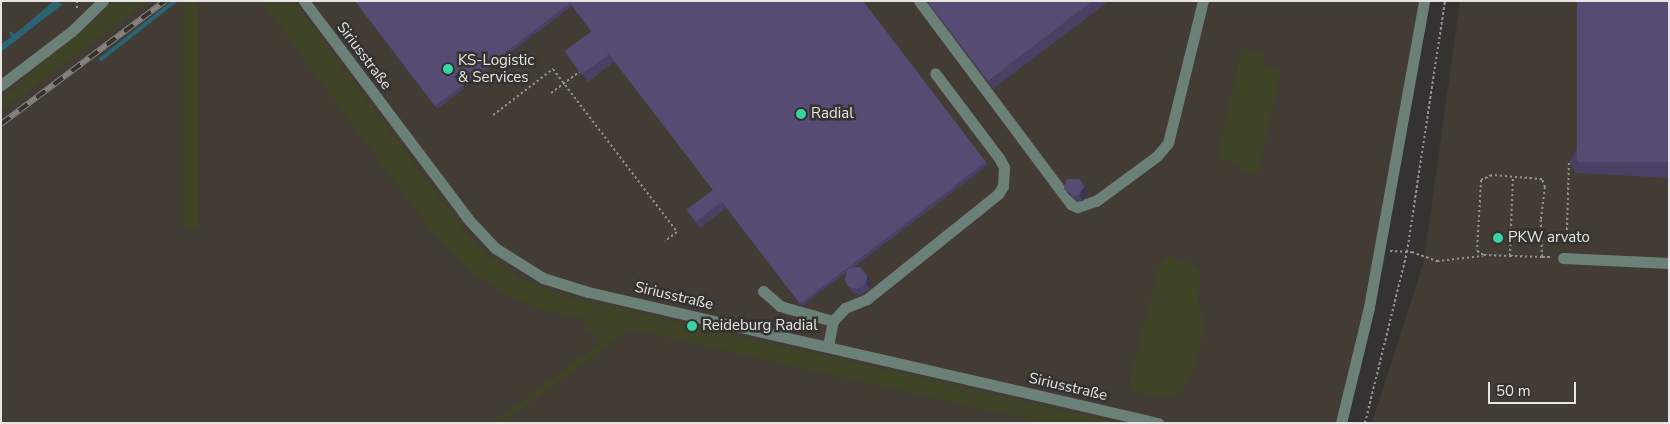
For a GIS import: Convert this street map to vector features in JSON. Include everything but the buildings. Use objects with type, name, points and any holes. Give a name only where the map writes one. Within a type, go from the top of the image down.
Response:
[{"type":"street","points":[[1,85],[72,31],[103,1]]},
{"type":"street","name":"Siriusstraße","points":[[304,1],[468,219],[512,260],[561,285],[1158,423]]},
{"type":"street","points":[[919,1],[1071,204],[1077,208],[1096,201],[1157,156],[1168,143],[1203,1]]},
{"type":"street","points":[[1341,423],[1380,250],[1424,1]]},
{"type":"street","points":[[828,346],[833,321],[845,308],[867,299],[998,194],[1003,186],[1004,167],[999,158],[936,73]]},
{"type":"street","points":[[1563,258],[1669,263]]},
{"type":"street","points":[[762,291],[780,306],[833,321]]},
{"type":"path","points":[[1365,423],[1408,252],[1445,1]]},
{"type":"path","points":[[493,115],[554,69],[677,232],[665,241]]},
{"type":"path","points":[[551,94],[580,71]]},
{"type":"path","points":[[1567,230],[1569,157]]},
{"type":"path","points":[[1484,255],[1476,247],[1481,180],[1492,175],[1538,177],[1545,182],[1542,257]]},
{"type":"path","points":[[1510,256],[1513,176]]},
{"type":"path","points":[[1380,250],[1408,252],[1437,261],[1474,259],[1484,255],[1563,258]]},
{"type":"shaded area","points":[[1,1],[1430,1],[1374,312],[1346,423],[1,423]]},
{"type":"shaded area","points":[[1460,1],[1669,1],[1669,423],[1372,423],[1424,261]]},
{"type":"green space","points":[[112,1],[148,1],[1,111],[1,99],[23,83],[20,80],[92,23]]},
{"type":"green space","points":[[183,1],[198,1],[198,228],[183,228]]},
{"type":"green space","points":[[261,1],[293,1],[461,226],[488,255],[521,279],[573,298],[1118,423],[1043,423],[630,329],[503,423],[493,423],[601,342],[590,330],[584,329],[586,319],[543,310],[508,296],[471,271],[452,253],[427,225]]},
{"type":"green space","points":[[1242,48],[1265,54],[1263,66],[1281,71],[1258,173],[1238,170],[1239,163],[1217,159]]},
{"type":"green space","points":[[1170,256],[1197,266],[1201,273],[1198,301],[1205,326],[1194,370],[1182,392],[1167,399],[1130,390],[1130,379],[1160,263]]},
{"type":"water","points":[[54,1],[63,4],[1,52],[1,44],[11,37],[9,31],[15,34]]},
{"type":"waterway","points":[[101,59],[175,1]]},
{"type":"railway","points":[[1,124],[165,1]]},
{"type":"place","name":"KS-Logistic & Services","points":[[448,69]]},
{"type":"place","name":"Radial","points":[[801,114]]},
{"type":"place","name":"PKW arvato","points":[[1498,238]]},
{"type":"place","name":"Reideburg Radial","points":[[692,326]]}]
